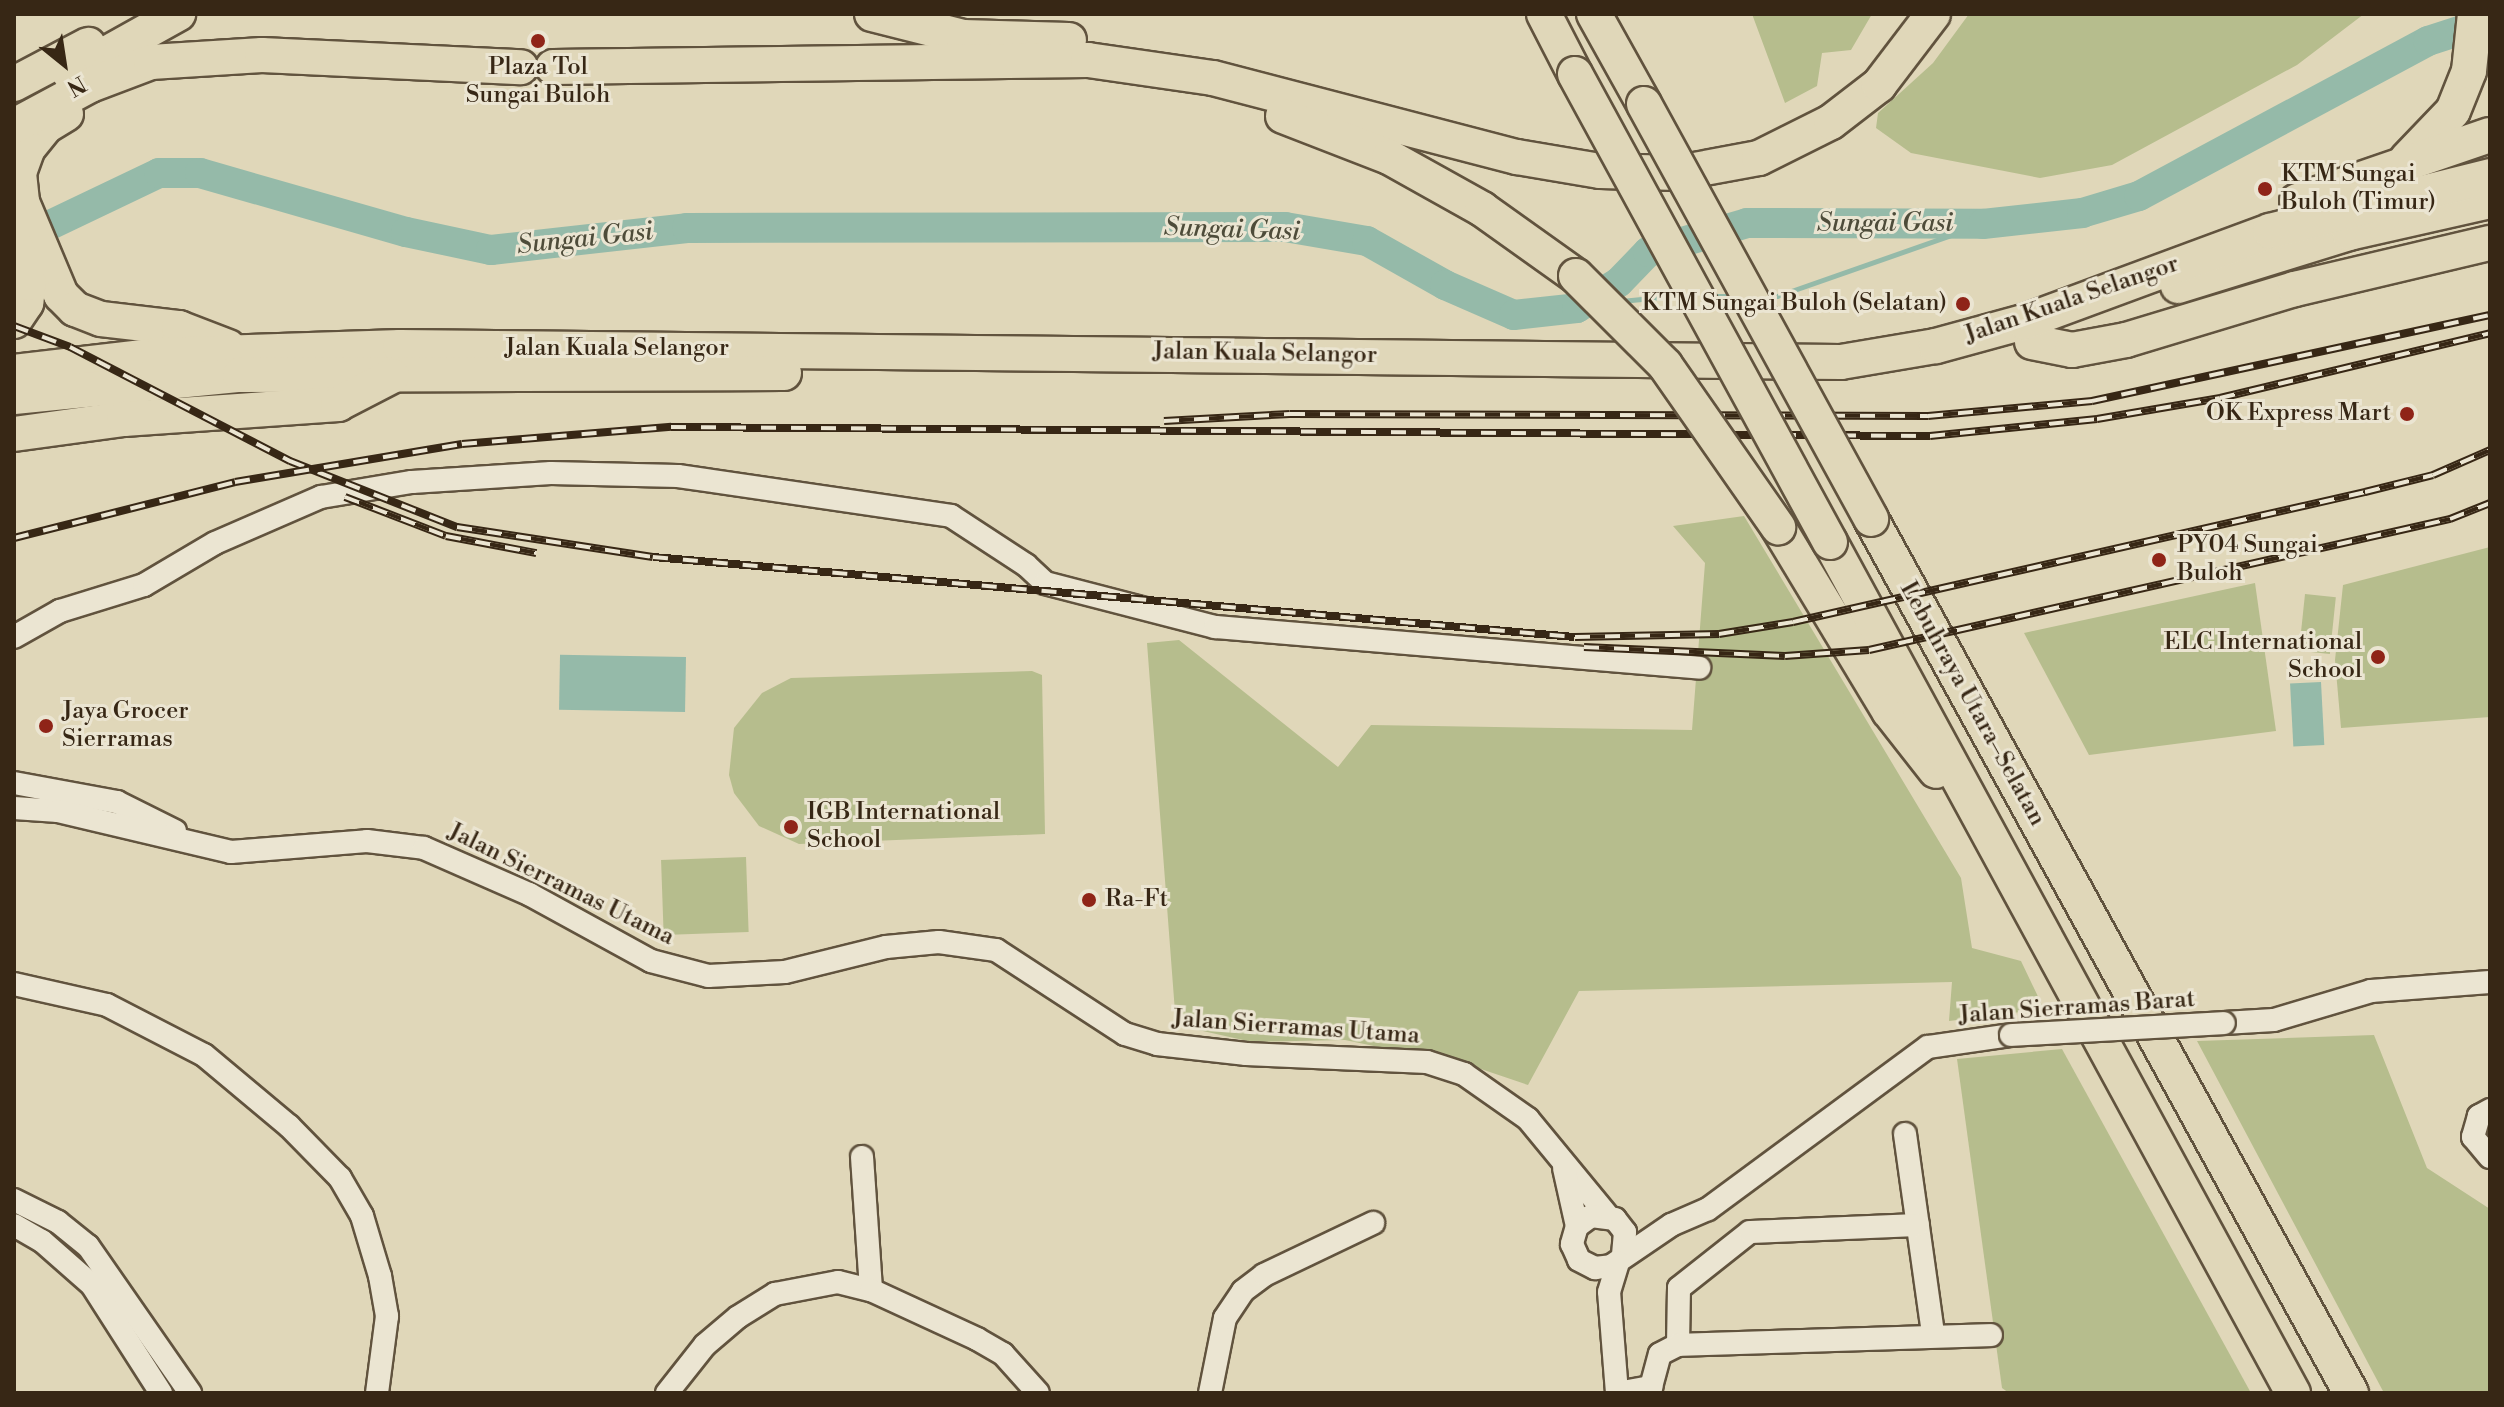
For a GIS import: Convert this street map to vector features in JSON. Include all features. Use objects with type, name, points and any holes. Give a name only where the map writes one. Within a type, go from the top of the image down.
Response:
[{"type":"highway","points":[[14,84],[93,43],[169,14]]},
{"type":"highway","points":[[14,105],[178,14]]},
{"type":"highway","points":[[872,14],[963,37],[1155,49],[1484,132],[1587,154],[1652,161],[1761,137],[1799,119],[1858,78],[1909,14]]},
{"type":"highway","points":[[985,14],[1031,14]]},
{"type":"highway","name":"Lebuhraya Utara–Selatan","points":[[1544,14],[2293,1393]]},
{"type":"highway","name":"Lebuhraya Utara–Selatan","points":[[1594,14],[1648,96],[1700,207],[2351,1393]]},
{"type":"highway","points":[[1620,14],[1648,96]]},
{"type":"highway","points":[[14,126],[90,85],[151,62],[262,55],[537,67],[1088,60],[1213,78],[1517,157],[1600,171],[1678,173],[1759,158],[1831,122],[1879,85],[1933,14]]},
{"type":"highway","points":[[2401,165],[2453,111],[2475,27]]},
{"type":"highway","points":[[14,321],[40,280],[22,202],[19,173],[28,148],[46,126],[151,62]]},
{"type":"highway","points":[[994,63],[1156,83],[1270,110],[1389,157],[1482,209],[1576,276],[1665,365],[1778,527],[1889,711],[1934,770],[1974,807]]},
{"type":"highway","points":[[2221,246],[2274,209],[2490,135]]},
{"type":"highway","name":"Jalan Kuala Selangor","points":[[14,372],[238,351],[1271,352],[1557,361],[1841,362],[1936,346],[2024,322],[2221,246],[2342,210],[2490,176]]},
{"type":"highway","name":"Jalan Kuala Selangor","points":[[14,397],[224,376],[399,373],[1254,374],[1688,385],[1845,382],[1939,368],[2032,342],[2279,253],[2490,201]]},
{"type":"highway","points":[[14,243],[40,280],[75,309],[101,319],[179,328],[238,351]]},
{"type":"highway","points":[[2032,342],[2072,350],[2126,340],[2295,289],[2490,243]]},
{"type":"highway","points":[[14,434],[124,419],[338,404],[399,373]]},
{"type":"street","points":[[14,637],[60,611],[144,585],[215,543],[321,497],[412,482],[551,473],[678,476],[951,516],[1026,565],[1045,583],[1215,627],[1699,668]]},
{"type":"street","name":"Jalan Sierramas Utama","points":[[14,783],[117,802],[163,822],[185,839]]},
{"type":"street","name":"Jalan Sierramas Utama","points":[[14,808],[58,811],[231,852],[367,841],[424,848],[529,894],[651,961],[708,976],[785,972],[886,947],[939,942],[996,950],[1125,1034],[1157,1044],[1246,1054],[1427,1062],[1464,1074],[1528,1119],[1563,1166],[1614,1220]]},
{"type":"street","name":"Jalan Sierramas Barat","points":[[1620,1258],[1671,1225],[1708,1209],[1928,1047],[2011,1035],[2274,1020],[2371,991],[2490,982]]},
{"type":"street","points":[[14,984],[107,1005],[204,1055],[289,1126],[340,1178],[362,1216],[380,1276],[387,1316],[377,1393]]},
{"type":"street","points":[[2490,1110],[2479,1116],[2473,1137],[2490,1157]]},
{"type":"street","points":[[1905,1134],[1933,1334]]},
{"type":"street","points":[[862,1157],[871,1290]]},
{"type":"street","name":"Jalan Sierramas Utama","points":[[1563,1166],[1577,1226]]},
{"type":"street","points":[[14,1200],[58,1222],[88,1246],[190,1393]]},
{"type":"street","points":[[1612,1363],[1609,1292],[1627,1240],[1614,1220],[1591,1216],[1577,1226],[1574,1252],[1586,1265],[1617,1393],[1651,1387],[1660,1354],[1678,1345],[1933,1334],[1991,1335]]},
{"type":"street","name":"Jalan Sierramas Barat","points":[[1614,1220],[1671,1225]]},
{"type":"street","points":[[1210,1393],[1225,1318],[1243,1291],[1264,1275],[1373,1223]]},
{"type":"street","points":[[14,1225],[42,1241],[92,1285],[161,1393]]},
{"type":"street","points":[[1678,1345],[1679,1288],[1750,1232],[1918,1225]]},
{"type":"street","points":[[1586,1265],[1604,1268],[1620,1258]]},
{"type":"street","points":[[667,1393],[705,1345],[775,1294],[838,1282],[871,1290],[1003,1354],[1038,1393]]},
{"type":"shaded area","points":[[1752,14],[1872,14],[1851,50],[1822,53],[1817,86],[1785,103]]},
{"type":"shaded area","points":[[1969,14],[2364,14],[2297,65],[2112,165],[2040,178],[1911,153],[1876,128],[1878,113],[1933,63]]},
{"type":"shaded area","points":[[1744,516],[1961,878],[1972,948],[2021,961],[2044,1009],[1949,1021],[1952,982],[1579,991],[1528,1085],[1475,1067],[1345,1040],[1252,1042],[1176,1025],[1147,643],[1179,640],[1338,767],[1371,725],[1692,730],[1705,563],[1673,526]]},
{"type":"shaded area","points":[[2490,547],[2490,717],[2341,728],[2335,660],[2343,585]]},
{"type":"shaded area","points":[[2255,583],[2276,731],[2089,755],[2024,633]]},
{"type":"shaded area","points":[[2305,594],[2336,597],[2330,654],[2299,651]]},
{"type":"shaded area","points":[[560,655],[686,657],[685,712],[559,710]]},
{"type":"shaded area","points":[[1032,671],[1042,675],[1045,834],[799,844],[759,826],[734,793],[729,775],[734,728],[762,693],[791,678]]},
{"type":"shaded area","points":[[2321,682],[2324,745],[2293,747],[2290,684]]},
{"type":"shaded area","points":[[746,857],[749,932],[664,935],[661,860]]},
{"type":"shaded area","points":[[2374,1035],[2427,1168],[2490,1209],[2490,1393],[2384,1393],[2197,1041]]},
{"type":"shaded area","points":[[2062,1049],[2251,1393],[2009,1393],[2002,1388],[1957,1059]]},
{"type":"waterway","name":"Sungai Gasi","points":[[19,248],[48,226],[159,173],[200,173],[406,232],[491,250],[687,228],[1285,227],[1367,241],[1445,285],[1514,315],[1577,308],[1619,282],[1648,252],[1747,223],[1983,224],[2082,213],[2139,196],[2428,41],[2490,21]]},
{"type":"waterway","points":[[1764,296],[1777,296],[1983,224]]},
{"type":"waterway","points":[[1621,301],[1683,295]]},
{"type":"waterway","points":[[1708,296],[1734,296]]},
{"type":"railway","points":[[1164,421],[1290,414],[1928,416],[2092,401],[2490,315]]},
{"type":"railway","points":[[14,326],[70,347],[290,461],[457,527],[653,557],[1575,637],[1719,634],[1793,622],[2365,492],[2433,475],[2490,450]]},
{"type":"railway","points":[[14,538],[235,482],[462,444],[671,427],[1930,436],[2097,419],[2220,398],[2490,333]]},
{"type":"railway","points":[[345,497],[446,536],[536,553]]},
{"type":"railway","points":[[1584,647],[1785,656],[1869,650],[2450,519],[2490,503]]},
{"type":"place","name":"Plaza Tol Sungai Buloh","points":[[538,41]]},
{"type":"place","name":"KTM Sungai Buloh (Timur)","points":[[2265,189]]},
{"type":"place","name":"KTM Sungai Buloh (Selatan)","points":[[1963,304]]},
{"type":"place","name":"OK Express Mart","points":[[2407,414]]},
{"type":"place","name":"PY04 Sungai Buloh","points":[[2159,560]]},
{"type":"place","name":"ELC International School","points":[[2378,657]]},
{"type":"place","name":"Jaya Grocer Sierramas","points":[[46,726]]},
{"type":"place","name":"IGB International School","points":[[791,827]]},
{"type":"place","name":"Ra-Ft","points":[[1089,900]]}]
